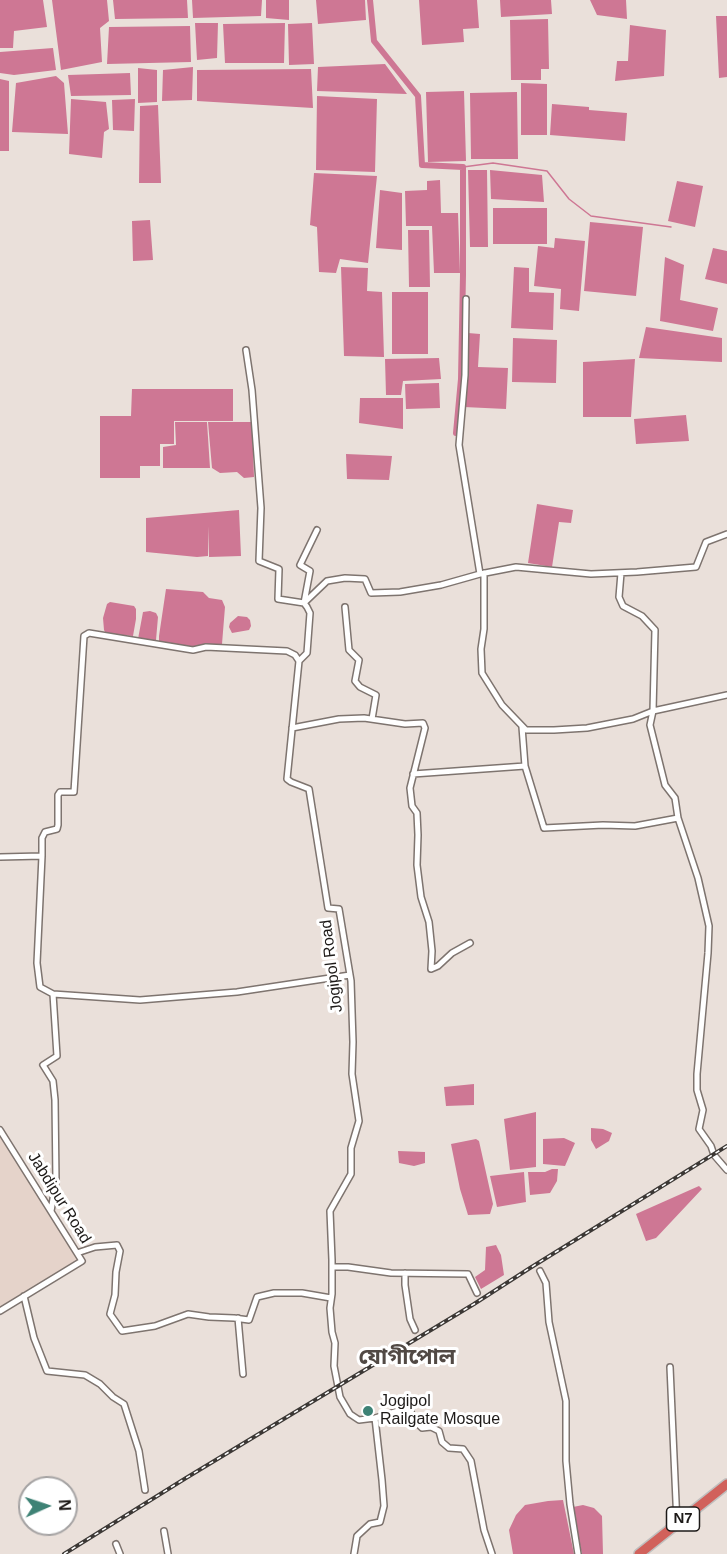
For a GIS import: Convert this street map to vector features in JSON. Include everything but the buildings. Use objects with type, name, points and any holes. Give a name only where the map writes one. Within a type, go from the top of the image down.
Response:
[{"type":"highway","name":"N7","points":[[639,1554],[727,1484]]},
{"type":"street","points":[[466,299],[465,375],[459,445],[482,574],[484,629],[482,673],[502,705],[526,730],[554,730],[588,728],[633,719],[653,711],[727,695]]},
{"type":"street","points":[[246,350],[252,390],[261,508],[259,561],[279,569],[278,599],[304,603],[327,581],[345,578],[366,579],[370,592],[400,592],[516,567],[591,574],[696,567],[706,542],[727,534]]},
{"type":"street","name":"Jogipol Road","points":[[317,530],[300,565],[310,571],[304,603],[310,613],[307,653],[299,661],[287,779],[309,789],[328,908],[339,909],[350,975],[352,1074],[359,1121],[351,1148],[351,1174],[330,1211],[332,1267],[330,1308],[334,1366],[340,1397],[350,1413],[359,1420],[375,1418]]},
{"type":"street","points":[[621,573],[619,597],[623,606],[642,616],[656,630],[653,711],[650,725],[664,785],[675,798],[678,818],[698,878],[709,926],[697,1074],[697,1090],[703,1110],[699,1129],[711,1146],[714,1155],[727,1170]]},
{"type":"street","points":[[345,607],[349,650],[359,660],[355,681],[360,687],[376,695],[372,719]]},
{"type":"street","points":[[299,661],[295,655],[287,651],[206,646],[194,650],[89,633],[84,636],[74,792],[60,792],[57,829],[45,832],[42,838],[37,963],[40,987],[53,994],[140,1000],[237,992],[350,975]]},
{"type":"street","points":[[292,728],[339,719],[364,718],[405,724],[423,723],[425,728],[410,788],[412,806],[417,813],[417,865],[421,897],[429,922],[431,969],[470,943]]},
{"type":"street","points":[[521,725],[525,766],[544,828],[635,826],[678,818]]},
{"type":"street","points":[[413,774],[525,766]]},
{"type":"street","points":[[0,857],[42,856]]},
{"type":"street","points":[[51,1211],[56,1181],[55,1100],[53,1082],[44,1065],[57,1056],[53,994]]},
{"type":"street","name":"Jabdipur Road","points":[[0,1130],[82,1261],[0,1311]]},
{"type":"street","points":[[77,1253],[94,1247],[117,1245],[120,1251],[115,1295],[110,1314],[122,1331],[155,1326],[188,1314],[249,1320],[257,1297],[274,1293],[302,1293],[331,1298]]},
{"type":"street","points":[[332,1267],[391,1273],[468,1274],[477,1293]]},
{"type":"street","points":[[540,1271],[546,1283],[549,1322],[566,1401],[568,1483],[578,1554]]},
{"type":"street","points":[[405,1273],[410,1318],[415,1330]]},
{"type":"street","points":[[24,1296],[34,1338],[47,1371],[85,1375],[124,1404],[139,1451],[145,1490]]},
{"type":"street","points":[[238,1318],[243,1374]]},
{"type":"street","points":[[670,1367],[677,1524]]},
{"type":"street","points":[[354,1554],[357,1536],[370,1524],[380,1522],[384,1506],[375,1418],[405,1409],[411,1412],[415,1421],[422,1428],[431,1427],[439,1431],[442,1442],[449,1448],[463,1449],[471,1461],[484,1530],[492,1554]]},
{"type":"street","points":[[164,1532],[168,1554]]},
{"type":"street","points":[[116,1544],[120,1554]]},
{"type":"shaded area","points":[[0,0],[43,0],[47,27],[14,31],[13,48],[0,48]]},
{"type":"shaded area","points":[[52,0],[107,0],[109,21],[100,28],[102,62],[61,70]]},
{"type":"shaded area","points":[[113,0],[187,0],[188,18],[115,19]]},
{"type":"shaded area","points":[[192,0],[262,0],[261,16],[193,18]]},
{"type":"shaded area","points":[[266,0],[289,0],[289,20],[266,18]]},
{"type":"shaded area","points":[[316,0],[365,0],[366,20],[318,24]]},
{"type":"shaded area","points":[[419,0],[477,0],[479,28],[463,29],[464,42],[422,45]]},
{"type":"shaded area","points":[[500,0],[551,0],[552,14],[501,17]]},
{"type":"shaded area","points":[[590,0],[626,0],[627,19],[597,15]]},
{"type":"shaded area","points":[[716,16],[727,16],[727,77],[719,78]]},
{"type":"shaded area","points":[[548,19],[549,69],[541,69],[541,80],[511,80],[510,20]]},
{"type":"shaded area","points":[[195,23],[218,23],[217,58],[197,60]]},
{"type":"shaded area","points":[[285,23],[284,63],[225,63],[223,24]]},
{"type":"shaded area","points":[[312,23],[314,64],[289,65],[288,24]]},
{"type":"shaded area","points":[[630,25],[666,30],[664,76],[615,81],[617,61],[628,61]]},
{"type":"shaded area","points":[[190,26],[191,62],[107,64],[109,27]]},
{"type":"shaded area","points":[[53,48],[56,70],[14,75],[0,73],[0,52]]},
{"type":"shaded area","points":[[385,64],[407,94],[317,91],[318,67]]},
{"type":"shaded area","points":[[193,67],[192,100],[162,101],[163,70]]},
{"type":"shaded area","points":[[138,68],[157,70],[157,102],[138,103]]},
{"type":"shaded area","points":[[311,69],[313,108],[197,101],[197,70]]},
{"type":"shaded area","points":[[130,73],[131,95],[71,96],[68,75]]},
{"type":"shaded area","points":[[56,76],[64,83],[68,134],[12,132],[16,83]]},
{"type":"shaded area","points":[[0,79],[9,81],[9,151],[0,151]]},
{"type":"shaded area","points":[[521,83],[547,84],[547,135],[521,135]]},
{"type":"shaded area","points":[[464,91],[466,161],[428,162],[426,92]]},
{"type":"shaded area","points":[[517,92],[518,159],[471,159],[470,93]]},
{"type":"shaded area","points":[[317,96],[377,99],[375,172],[316,170]]},
{"type":"shaded area","points":[[71,99],[106,102],[109,129],[104,132],[102,158],[69,154]]},
{"type":"shaded area","points":[[135,99],[134,131],[113,130],[112,100]]},
{"type":"shaded area","points":[[552,104],[627,113],[625,141],[550,135]]},
{"type":"shaded area","points":[[158,105],[161,183],[139,183],[140,106]]},
{"type":"shaded area","points":[[468,170],[487,170],[488,247],[470,247]]},
{"type":"shaded area","points":[[490,170],[542,175],[544,202],[491,199]]},
{"type":"shaded area","points":[[314,173],[377,176],[368,263],[340,259],[336,273],[319,272],[317,227],[310,225]]},
{"type":"shaded area","points":[[440,180],[441,213],[458,213],[460,273],[434,273],[432,226],[406,226],[405,191],[427,190],[427,181]]},
{"type":"shaded area","points":[[677,181],[703,186],[695,227],[668,221]]},
{"type":"shaded area","points":[[380,190],[402,193],[402,250],[376,248]]},
{"type":"shaded area","points":[[493,208],[547,208],[547,244],[493,244]]},
{"type":"shaded area","points":[[150,220],[153,260],[133,261],[132,221]]},
{"type":"shaded area","points":[[590,222],[643,227],[636,296],[584,291]]},
{"type":"shaded area","points":[[408,230],[429,230],[430,287],[409,287]]},
{"type":"shaded area","points":[[555,238],[585,241],[579,311],[560,309],[561,289],[534,286],[538,246],[554,248]]},
{"type":"shaded area","points":[[713,248],[727,251],[727,284],[705,279]]},
{"type":"shaded area","points":[[665,257],[684,265],[680,300],[718,308],[713,331],[660,321]]},
{"type":"shaded area","points":[[341,267],[368,268],[367,291],[382,292],[384,357],[344,356]]},
{"type":"shaded area","points":[[514,267],[529,268],[529,292],[554,293],[553,330],[511,328]]},
{"type":"shaded area","points":[[392,292],[428,292],[428,354],[392,354]]},
{"type":"shaded area","points":[[646,327],[722,338],[722,362],[639,358]]},
{"type":"shaded area","points":[[468,333],[480,334],[478,367],[508,368],[506,409],[464,407]]},
{"type":"shaded area","points":[[513,338],[557,340],[556,383],[512,382]]},
{"type":"shaded area","points":[[439,358],[441,379],[403,381],[401,395],[386,395],[385,359]]},
{"type":"shaded area","points":[[635,359],[631,417],[583,417],[583,362]]},
{"type":"shaded area","points":[[439,383],[440,408],[406,409],[405,384]]},
{"type":"shaded area","points":[[132,389],[233,389],[233,421],[174,421],[174,444],[160,444],[160,466],[140,466],[140,478],[100,478],[100,416],[131,416]]},
{"type":"shaded area","points":[[360,398],[403,398],[403,429],[359,423]]},
{"type":"shaded area","points":[[686,415],[689,441],[636,444],[634,419]]},
{"type":"shaded area","points":[[175,422],[207,422],[210,468],[163,468],[163,447],[176,445]]},
{"type":"shaded area","points":[[208,422],[252,422],[254,477],[244,478],[237,472],[220,473],[212,468]]},
{"type":"shaded area","points":[[346,454],[392,456],[389,480],[347,479]]},
{"type":"shaded area","points":[[537,504],[573,510],[571,523],[559,522],[552,567],[528,563]]},
{"type":"shaded area","points":[[239,510],[241,556],[209,557],[209,526],[208,556],[146,552],[146,518]]},
{"type":"shaded area","points":[[166,589],[203,592],[209,598],[222,600],[225,607],[222,644],[192,649],[161,643],[159,636]]},
{"type":"shaded area","points":[[110,602],[134,606],[136,619],[133,636],[106,634],[103,618],[107,604]]},
{"type":"shaded area","points":[[143,612],[156,613],[158,617],[156,640],[138,639]]},
{"type":"shaded area","points":[[238,616],[247,617],[251,626],[249,630],[232,633],[230,623]]},
{"type":"shaded area","points":[[474,1084],[474,1105],[446,1106],[444,1087]]},
{"type":"shaded area","points":[[536,1112],[536,1167],[510,1170],[504,1119]]},
{"type":"shaded area","points":[[591,1128],[603,1129],[612,1133],[609,1141],[596,1149],[591,1140]]},
{"type":"shaded area","points":[[0,1135],[80,1260],[0,1310]]},
{"type":"shaded area","points":[[564,1138],[575,1143],[565,1166],[543,1164],[543,1139]]},
{"type":"shaded area","points":[[476,1139],[479,1141],[493,1204],[490,1214],[468,1215],[451,1144]]},
{"type":"shaded area","points":[[398,1151],[425,1152],[425,1163],[414,1166],[399,1163]]},
{"type":"shaded area","points":[[558,1169],[557,1181],[550,1193],[530,1195],[528,1172],[545,1172]]},
{"type":"shaded area","points":[[524,1172],[526,1202],[497,1207],[490,1176]]},
{"type":"shaded area","points":[[699,1186],[702,1189],[656,1238],[646,1241],[636,1214]]},
{"type":"shaded area","points":[[496,1245],[501,1255],[504,1275],[481,1289],[475,1277],[485,1270],[486,1247]]},
{"type":"shaded area","points":[[563,1500],[574,1554],[513,1554],[509,1530],[516,1515],[525,1505]]},
{"type":"shaded area","points":[[583,1505],[594,1508],[602,1516],[603,1554],[582,1554],[573,1507]]},
{"type":"waterway","points":[[370,0],[374,41],[418,96],[422,165],[463,167],[461,379],[456,433]]},
{"type":"waterway","points":[[463,167],[493,163],[547,171],[569,199],[591,216],[671,227]]},
{"type":"railway","points":[[64,1554],[474,1304],[727,1146]]},
{"type":"place","name":"Jogipol Railgate Mosque","points":[[368,1411]]},
{"type":"district","name":"যোগীপোল","points":[[407,1358]]}]
